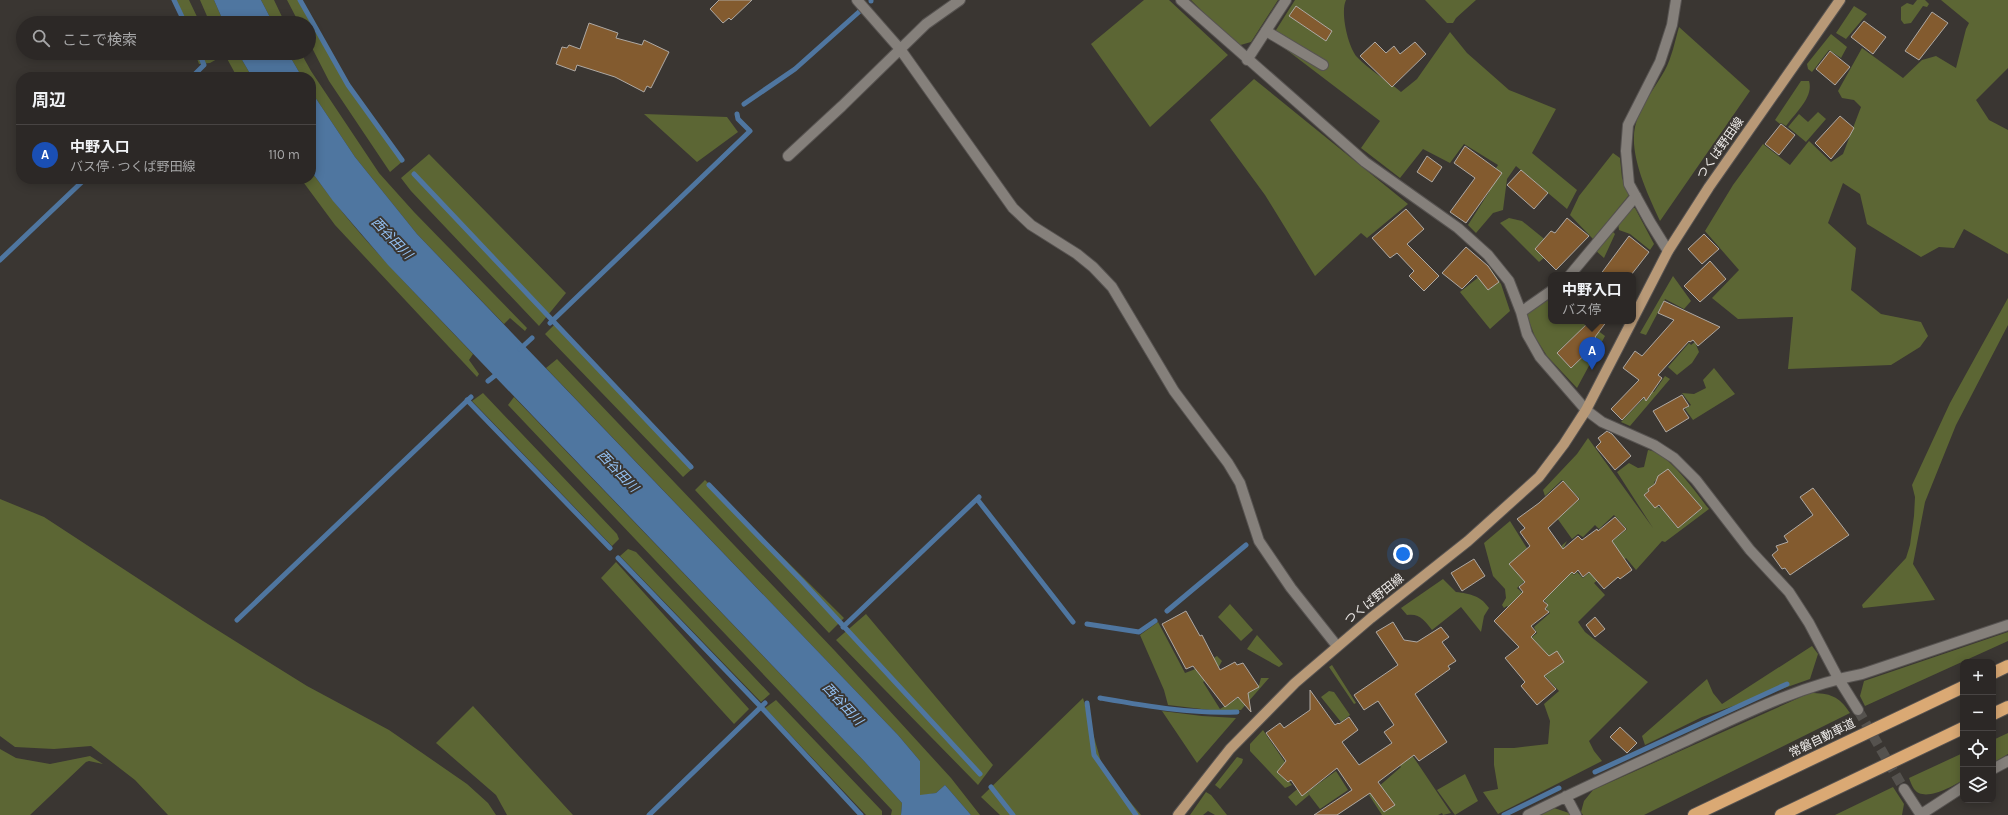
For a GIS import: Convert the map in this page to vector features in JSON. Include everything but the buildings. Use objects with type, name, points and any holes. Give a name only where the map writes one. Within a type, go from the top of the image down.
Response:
[{"type":"highway","points":[[1996,672],[2008,666]]},
{"type":"highway","name":"常磐自動車道","points":[[1694,815],[1960,687]]},
{"type":"highway","points":[[1996,713],[2008,707]]},
{"type":"highway","points":[[1781,815],[1960,729]]},
{"type":"main road","name":"つくば野田線","points":[[1636,312],[1668,251],[1709,187],[1840,0]]},
{"type":"main road","name":"つくば野田線","points":[[1178,815],[1230,749],[1266,711],[1337,646],[1468,541],[1539,477],[1564,444],[1586,410],[1630,324]]},
{"type":"street","points":[[857,0],[900,49],[1014,208],[1030,224],[1077,254],[1093,267],[1112,287],[1174,391],[1228,463],[1240,483],[1259,541],[1291,588],[1337,646]]},
{"type":"street","points":[[788,156],[926,24],[960,0]]},
{"type":"street","points":[[1180,0],[1365,162],[1474,242],[1499,268],[1509,282],[1521,312],[1527,334],[1540,356],[1586,410],[1602,422],[1654,444],[1674,458],[1696,480],[1750,550],[1789,592],[1809,623],[1838,678],[1858,710]]},
{"type":"street","points":[[1247,60],[1286,0]]},
{"type":"street","points":[[1668,251],[1629,184],[1626,151],[1628,125],[1660,62],[1672,25],[1676,0]]},
{"type":"street","points":[[1266,31],[1323,65]]},
{"type":"street","points":[[1573,272],[1636,196]]},
{"type":"street","points":[[1521,312],[1548,293]]},
{"type":"street","points":[[1528,815],[1739,716],[1798,692],[1838,678],[1862,674],[2008,624]]},
{"type":"street","points":[[1996,767],[2008,761]]},
{"type":"street","points":[[1904,789],[1921,815],[1960,789]]},
{"type":"street","points":[[1566,796],[1576,815]]},
{"type":"green space","points":[[173,0],[189,0],[197,16],[180,16]]},
{"type":"green space","points":[[200,0],[214,0],[221,16],[207,16]]},
{"type":"green space","points":[[261,0],[274,0],[282,16],[269,16]]},
{"type":"green space","points":[[287,0],[301,0],[307,16],[295,16]]},
{"type":"green space","points":[[1144,0],[1169,0],[1228,55],[1150,127],[1091,44]]},
{"type":"green space","points":[[1191,0],[1278,0],[1251,42],[1237,46]]},
{"type":"green space","points":[[1295,0],[1346,0],[1344,5],[1344,21],[1348,38],[1354,52],[1357,57],[1367,66],[1401,92],[1417,79],[1450,32],[1467,53],[1509,90],[1556,109],[1532,153],[1577,190],[1567,209],[1516,166],[1507,179],[1503,210],[1493,213],[1476,233],[1468,225],[1489,192],[1485,186],[1498,165],[1464,144],[1450,163],[1423,149],[1400,178],[1361,148],[1380,121],[1271,38]]},
{"type":"green space","points":[[1425,0],[1476,0],[1456,18],[1453,23],[1447,23]]},
{"type":"green space","points":[[1917,0],[1925,0],[1929,4],[1927,7],[1923,6],[1911,23],[1904,24],[1901,20],[1901,7],[1907,3],[1913,5]]},
{"type":"green space","points":[[1941,0],[2008,0],[2008,68],[1976,100],[1989,120],[2008,130],[2008,254],[1964,229],[1954,248],[1939,247],[1921,257],[1867,224],[1860,194],[1843,183],[1828,223],[1856,248],[1851,290],[1881,314],[1921,322],[1928,336],[1920,347],[1891,365],[1788,369],[1793,317],[1738,319],[1712,298],[1739,270],[1705,231],[1733,185],[1763,144],[1790,165],[1809,141],[1831,162],[1843,154],[1861,107],[1854,100],[1842,98],[1838,91],[1862,48],[1903,78],[1922,60],[1936,56],[1956,68],[1966,29],[1969,23]]},
{"type":"green space","points":[[1854,6],[1867,14],[1846,39],[1836,33]]},
{"type":"green space","points":[[1679,27],[1750,91],[1660,221],[1637,163],[1634,138],[1635,127],[1640,112],[1667,65]]},
{"type":"green space","points":[[316,32],[340,72],[404,160],[390,172],[329,81],[316,56]]},
{"type":"green space","points":[[1831,34],[1847,47],[1841,58],[1829,50],[1812,72],[1808,69],[1807,64]]},
{"type":"green space","points":[[198,60],[215,60],[210,63],[199,64]]},
{"type":"green space","points":[[228,60],[242,60],[249,72],[234,72]]},
{"type":"green space","points":[[292,60],[305,60],[312,72],[299,72]]},
{"type":"green space","points":[[316,78],[379,173],[414,212],[527,328],[525,331],[510,318],[504,324],[417,234],[355,157],[316,98]]},
{"type":"green space","points":[[1254,79],[1408,204],[1367,238],[1361,233],[1315,276],[1265,195],[1210,120]]},
{"type":"green space","points":[[1801,81],[1809,81],[1809,93],[1803,105],[1786,126],[1781,123],[1780,124],[1775,120]]},
{"type":"green space","points":[[1818,112],[1826,119],[1806,142],[1788,127],[1799,114],[1808,122]]},
{"type":"green space","points":[[644,114],[727,117],[738,132],[697,162]]},
{"type":"green space","points":[[1613,153],[1620,158],[1622,178],[1629,195],[1593,239],[1570,215],[1579,196]]},
{"type":"green space","points":[[429,154],[566,293],[539,326],[411,191],[401,178]]},
{"type":"green space","points":[[316,178],[368,242],[473,354],[469,360],[479,374],[477,377],[335,225],[305,184],[316,184]]},
{"type":"green space","points":[[1630,207],[1635,208],[1654,244],[1650,250],[1630,234],[1619,230],[1618,223]]},
{"type":"green space","points":[[1509,218],[1522,221],[1548,242],[1550,253],[1539,262],[1500,223]]},
{"type":"green space","points":[[1611,230],[1615,234],[1604,258],[1595,250]]},
{"type":"green space","points":[[1490,268],[1501,284],[1510,311],[1490,329],[1460,292]]},
{"type":"green space","points":[[1673,276],[1691,301],[1684,309],[1665,299],[1646,335],[1640,333]]},
{"type":"green space","points":[[1548,296],[1548,324],[1589,324],[1605,336],[1577,388],[1547,356],[1535,337],[1526,313]],"holes":[[[1585,326],[1599,341],[1571,368],[1557,353]]]},
{"type":"green space","points":[[2008,298],[2008,325],[1956,425],[1925,502],[1913,564],[1935,600],[1863,608],[1862,605],[1906,558],[1910,545],[1914,516],[1915,497],[1912,485],[1950,403]]},
{"type":"green space","points":[[556,323],[693,468],[683,477],[545,334]]},
{"type":"green space","points":[[1695,342],[1699,352],[1692,363],[1677,375],[1668,367],[1689,343],[1691,345]]},
{"type":"green space","points":[[557,359],[835,651],[951,778],[980,815],[971,815],[945,785],[936,793],[920,796],[920,761],[898,735],[546,368]]},
{"type":"green space","points":[[1714,368],[1735,394],[1693,420],[1685,409],[1691,405],[1682,393],[1694,394],[1706,388],[1703,380]]},
{"type":"green space","points":[[1665,376],[1670,379],[1630,426],[1621,422],[1651,391],[1654,392]]},
{"type":"green space","points":[[483,393],[617,534],[619,539],[612,546],[472,401]]},
{"type":"green space","points":[[514,397],[864,761],[902,803],[901,815],[891,815],[892,810],[508,405]]},
{"type":"green space","points":[[1588,438],[1653,528],[1617,472],[1629,463],[1638,468],[1644,467],[1648,450],[1656,452],[1672,465],[1709,509],[1665,542],[1662,541],[1636,570],[1626,558],[1594,583],[1605,595],[1578,622],[1585,632],[1648,682],[1589,741],[1594,751],[1602,761],[1498,814],[1483,792],[1498,789],[1494,765],[1494,748],[1514,748],[1548,744],[1550,721],[1544,704],[1559,691],[1519,648],[1537,633],[1534,627],[1550,613],[1546,608],[1548,605],[1544,600],[1550,592],[1531,575],[1517,588],[1525,595],[1510,609],[1507,606],[1504,608],[1502,605],[1506,598],[1505,589],[1493,576],[1484,543],[1510,521],[1538,566],[1567,541],[1564,547],[1568,552],[1565,565],[1574,575],[1577,572],[1583,578],[1616,550],[1610,543],[1627,529],[1614,515],[1599,529],[1595,525],[1583,537],[1578,534],[1572,539],[1557,518],[1580,499],[1562,480],[1545,496],[1543,490],[1577,454]],"holes":[[[1668,469],[1683,488],[1660,508],[1657,506],[1655,508],[1644,495],[1649,491],[1648,489],[1655,484],[1654,482]],[[1691,495],[1702,508],[1678,528],[1671,520],[1677,515],[1673,510]]]},
{"type":"green space","points":[[705,480],[844,618],[829,633],[695,490]]},
{"type":"green space","points":[[0,499],[44,517],[203,621],[307,686],[389,730],[467,784],[488,803],[496,815],[168,815],[135,780],[91,746],[54,749],[15,747],[0,736]]},
{"type":"green space","points":[[628,549],[636,552],[770,694],[761,702],[620,556]]},
{"type":"green space","points":[[616,562],[749,709],[734,724],[601,578]]},
{"type":"green space","points":[[1443,579],[1456,592],[1478,598],[1482,600],[1489,608],[1484,616],[1481,632],[1461,607],[1432,630],[1422,618],[1415,615],[1407,615],[1401,608]]},
{"type":"green space","points":[[1230,604],[1253,630],[1241,641],[1218,617]]},
{"type":"green space","points":[[866,614],[993,765],[978,785],[836,640]]},
{"type":"green space","points":[[1158,622],[1185,673],[1217,656],[1222,661],[1217,670],[1203,682],[1220,709],[1259,685],[1261,678],[1269,678],[1241,710],[1210,710],[1168,705],[1164,690],[1140,635]]},
{"type":"green space","points":[[2008,632],[2008,641],[1968,659],[1960,659],[1960,663],[1865,706],[1860,696],[1864,681]]},
{"type":"green space","points":[[1257,635],[1283,664],[1279,667],[1247,649]]},
{"type":"green space","points":[[1812,646],[1818,654],[1810,679],[1702,717],[1645,745],[1642,736],[1707,679],[1713,693],[1722,704]]},
{"type":"green space","points":[[1332,665],[1356,703],[1354,704],[1329,667]]},
{"type":"green space","points":[[1329,691],[1334,692],[1350,715],[1341,722],[1321,697]]},
{"type":"green space","points":[[1810,693],[1829,695],[1838,699],[1850,713],[1644,815],[1583,815],[1581,812],[1584,801],[1593,790]]},
{"type":"green space","points":[[1083,698],[1103,769],[1141,815],[1000,815],[981,797]]},
{"type":"green space","points":[[776,700],[882,811],[882,815],[866,815],[765,708]]},
{"type":"green space","points":[[473,706],[573,815],[507,815],[496,795],[436,743]]},
{"type":"green space","points":[[1162,711],[1202,716],[1236,718],[1197,763]]},
{"type":"green space","points":[[1263,730],[1293,774],[1288,780],[1292,785],[1285,788],[1250,751],[1250,744]]},
{"type":"green space","points":[[2008,733],[2008,754],[1996,761],[1996,739]]},
{"type":"green space","points":[[1406,746],[1451,813],[1443,815],[1442,813],[1438,815],[1382,815],[1369,795],[1401,767],[1398,762]]},
{"type":"green space","points":[[0,749],[16,758],[50,764],[90,756],[103,764],[89,761],[86,762],[30,815],[0,815]]},
{"type":"green space","points":[[1960,754],[1960,782],[1953,786],[1931,794],[1924,794],[1919,793],[1914,789],[1909,778]]},
{"type":"green space","points":[[1237,757],[1243,759],[1242,763],[1220,789],[1215,785]]},
{"type":"green space","points":[[1336,771],[1348,790],[1320,809],[1307,792]]},
{"type":"green space","points":[[1465,774],[1478,801],[1455,815],[1437,790]]},
{"type":"green space","points":[[1302,785],[1309,795],[1296,806],[1288,797]]},
{"type":"green space","points":[[1893,787],[1904,804],[1902,815],[1835,815]]},
{"type":"green space","points":[[1206,792],[1211,795],[1227,815],[1215,815],[1208,811],[1203,815],[1190,815]]},
{"type":"green space","points":[[1554,808],[1569,813],[1570,815],[1541,815]]},
{"type":"water","points":[[214,0],[261,0],[269,16],[221,16]]},
{"type":"water","points":[[242,60],[292,60],[299,72],[249,72]]},
{"type":"water","name":"西谷田川","points":[[316,98],[355,157],[417,234],[898,735],[920,761],[920,795],[936,793],[945,785],[971,815],[901,815],[902,803],[864,761],[388,265],[333,201],[316,178]]},
{"type":"waterway","points":[[174,0],[182,16]]},
{"type":"waterway","points":[[300,0],[309,16]]},
{"type":"waterway","points":[[744,104],[795,69],[860,11]]},
{"type":"waterway","points":[[316,28],[348,85],[402,160]]},
{"type":"waterway","points":[[197,72],[204,65],[202,60]]},
{"type":"waterway","points":[[550,323],[750,131],[738,119],[737,114]]},
{"type":"waterway","points":[[414,174],[691,467]]},
{"type":"waterway","points":[[0,260],[80,184]]},
{"type":"waterway","points":[[520,349],[532,338]]},
{"type":"waterway","points":[[488,381],[497,374]]},
{"type":"waterway","points":[[237,620],[471,397]]},
{"type":"waterway","points":[[467,400],[610,548]]},
{"type":"waterway","points":[[709,485],[801,580],[980,774]]},
{"type":"waterway","points":[[843,627],[979,497]]},
{"type":"waterway","points":[[977,499],[1073,622]]},
{"type":"waterway","points":[[1167,611],[1246,545]]},
{"type":"waterway","points":[[618,558],[761,707],[861,815]]},
{"type":"waterway","points":[[1087,624],[1139,632],[1155,621]]},
{"type":"waterway","points":[[1595,772],[1787,684]]},
{"type":"waterway","points":[[1100,698],[1186,711],[1237,712]]},
{"type":"waterway","points":[[649,815],[765,703]]},
{"type":"waterway","points":[[1087,703],[1094,755],[1136,815]]},
{"type":"waterway","points":[[991,787],[1013,815]]},
{"type":"waterway","points":[[1504,815],[1559,788]]},
{"type":"tunnel","points":[[1858,710],[1904,789]]},
{"type":"place","name":"中野入口","points":[[1592,370]]}]
